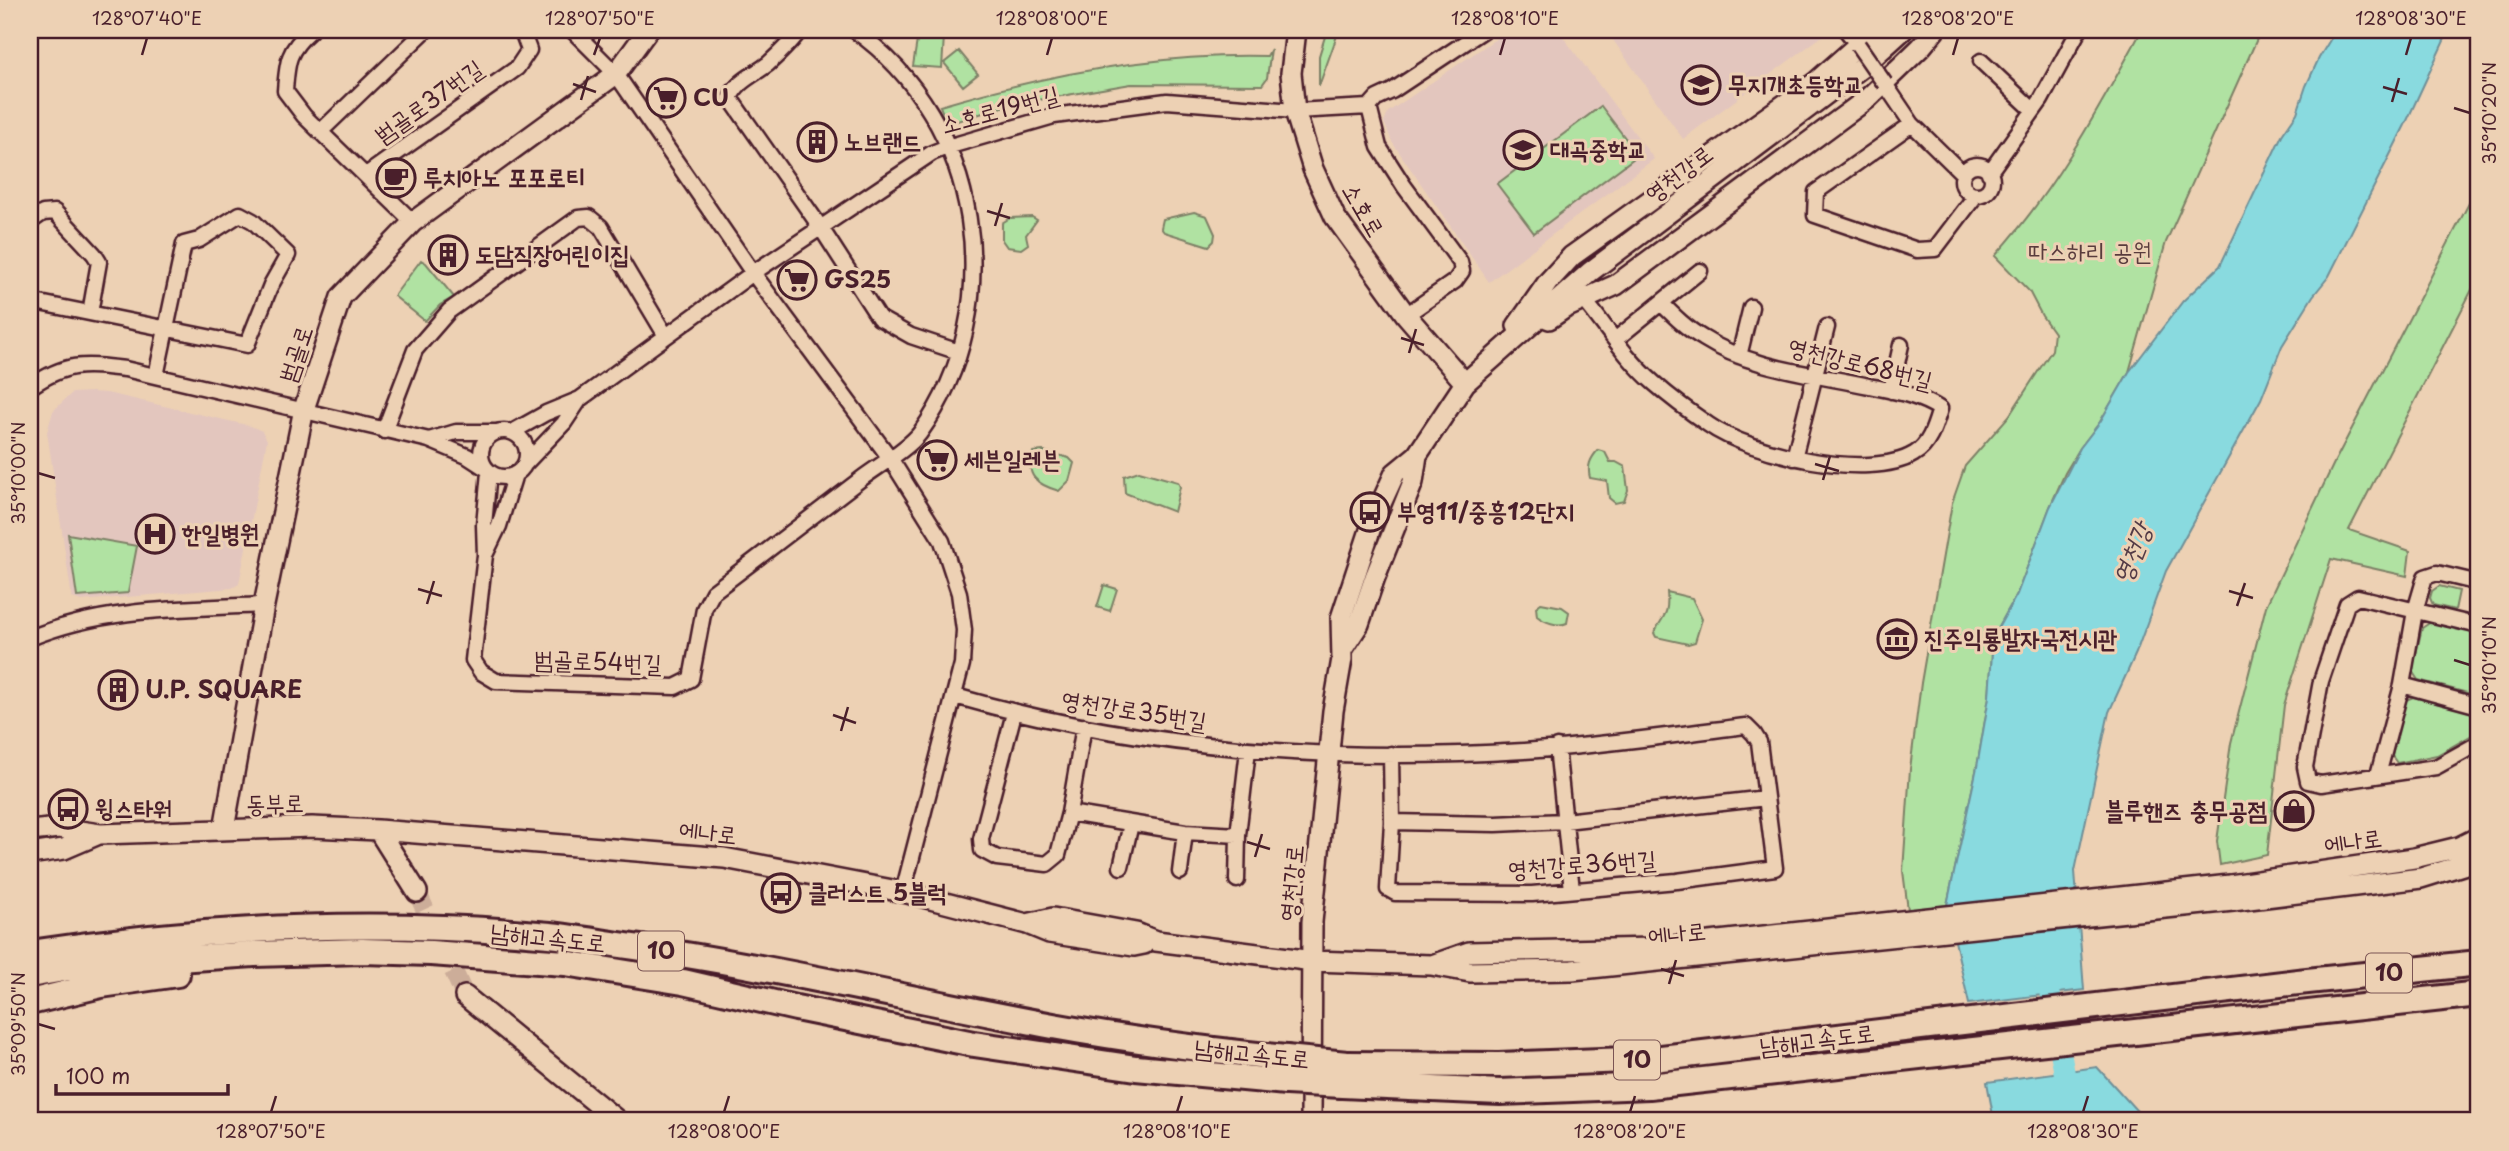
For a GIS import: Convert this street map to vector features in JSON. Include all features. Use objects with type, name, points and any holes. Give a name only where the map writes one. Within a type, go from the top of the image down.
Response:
[{"type":"highway","name":"남해고속도로","points":[[30,953],[98,943],[277,929],[411,928],[539,934],[707,957],[1054,1026],[1192,1048],[1286,1070]]},
{"type":"highway","name":"남해고속도로","points":[[30,975],[86,965],[254,954],[362,951],[565,963],[683,982],[974,1044],[1136,1068],[1286,1070],[1500,1092],[1649,1086],[2479,994]]},
{"type":"highway","points":[[30,1002],[101,985],[179,974],[317,965],[362,951]]},
{"type":"highway","name":"남해고속도로","points":[[1344,1074],[1653,1059],[2479,963]]},
{"type":"street","name":"범골로37번길","points":[[311,30],[287,59],[285,91],[304,116],[413,222]]},
{"type":"street","name":"범골로37번길","points":[[320,132],[426,30]]},
{"type":"street","name":"범골로37번길","points":[[366,175],[517,68],[529,50],[519,30]]},
{"type":"street","points":[[572,30],[616,74],[753,273],[890,458],[942,541],[959,593],[964,630],[962,664],[903,892]]},
{"type":"street","name":"범골로","points":[[224,829],[264,605],[304,409],[341,297],[413,222],[616,74],[648,30]]},
{"type":"street","points":[[800,30],[791,43],[767,65],[734,88],[730,98],[821,228],[878,318],[911,336],[960,352]]},
{"type":"street","name":"범골로54번길","points":[[485,555],[473,660],[481,672],[496,681],[675,687],[691,679],[704,609],[713,592],[918,435],[946,388],[960,352],[970,309],[973,258],[969,210],[962,181],[934,120],[892,61],[855,30]]},
{"type":"street","name":"소호로","points":[[1296,30],[1291,73],[1295,111],[1313,169],[1335,217],[1406,316],[1465,383]]},
{"type":"street","points":[[1406,316],[1455,281],[1462,271],[1460,262],[1379,147],[1369,107],[1377,98],[1392,91],[1484,30]]},
{"type":"street","name":"영천강로","points":[[1489,363],[1548,282],[1572,256],[1816,82],[1852,37],[1887,30]]},
{"type":"street","name":"영천강로","points":[[1311,1121],[1312,922],[1342,650],[1359,624],[1413,482],[1417,454],[1465,383],[1590,272],[1861,68],[1903,30]]},
{"type":"street","name":"영천강로","points":[[1489,363],[1565,309],[1616,285],[1867,99],[1934,30]]},
{"type":"street","points":[[1912,124],[1816,192],[1815,215],[1917,250],[1935,249],[1976,195],[1984,193],[1990,186],[1989,173],[2040,100],[2073,32]]},
{"type":"street","points":[[1852,37],[1912,124],[1963,174],[1964,188],[1976,195]]},
{"type":"street","points":[[1981,61],[2032,110]]},
{"type":"street","name":"소호로19번길","points":[[753,273],[932,153],[1054,116],[1167,101],[1295,111],[1369,107]]},
{"type":"street","points":[[1963,174],[1973,166],[1983,167],[1989,173]]},
{"type":"street","points":[[30,222],[43,213],[55,212],[94,254],[99,262],[90,313]]},
{"type":"street","points":[[30,301],[166,329],[247,345],[271,285],[288,255],[253,221],[240,214],[199,240],[184,244],[166,329],[156,376]]},
{"type":"street","points":[[384,431],[415,350],[449,311],[578,218],[589,217],[601,227],[666,336]]},
{"type":"street","points":[[1615,340],[1700,271]]},
{"type":"street","points":[[429,440],[456,432],[512,432],[546,412],[580,399],[753,273]]},
{"type":"street","name":"영천강로68번길","points":[[1585,301],[1652,382],[1712,428],[1767,451],[1794,458],[1840,464],[1890,463],[1916,454],[1931,435],[1940,409],[1928,401],[1739,356],[1703,339],[1661,303]]},
{"type":"street","points":[[1739,356],[1751,307]]},
{"type":"street","points":[[1794,458],[1827,327]]},
{"type":"street","points":[[1891,391],[1901,345]]},
{"type":"street","points":[[30,386],[56,370],[86,364],[125,369],[429,440],[467,456],[502,477],[520,469],[564,423],[580,399]]},
{"type":"street","points":[[485,555],[486,469],[480,453],[490,435],[496,432]]},
{"type":"street","points":[[485,555],[527,455],[526,445],[512,432]]},
{"type":"street","points":[[2378,775],[2402,685],[2415,611],[2425,577],[2437,573],[2479,583]]},
{"type":"street","points":[[2479,626],[2358,597],[2347,604],[2321,681],[2305,767],[2308,780],[2321,784],[2437,767],[2479,743]]},
{"type":"street","points":[[30,638],[58,627],[116,613],[264,605]]},
{"type":"street","points":[[2402,685],[2479,706]]},
{"type":"street","name":"영천강로35번길","points":[[955,696],[1014,713],[1196,745],[1329,754]]},
{"type":"street","points":[[1014,713],[981,839],[982,850],[997,858],[1047,864],[1058,855],[1069,813],[1084,726]]},
{"type":"street","name":"영천강로36번길","points":[[1329,754],[1511,751],[1746,726],[1759,741],[1775,868],[1677,881],[1532,894],[1395,893],[1388,889],[1392,822],[1391,754]]},
{"type":"street","points":[[1557,747],[1573,890]]},
{"type":"street","points":[[1237,880],[1238,835],[1248,750]]},
{"type":"street","name":"영천강로36번길","points":[[1392,822],[1496,824],[1565,821],[1766,798]]},
{"type":"street","points":[[1069,813],[1185,832],[1238,835]]},
{"type":"street","points":[[1121,867],[1131,824]]},
{"type":"street","name":"동부로","points":[[30,831],[59,828],[100,834],[312,827],[379,830]]},
{"type":"street","points":[[379,830],[417,892]]},
{"type":"street","name":"에나로","points":[[379,830],[724,858],[903,892],[1027,924],[1049,933],[1134,946],[1156,941],[1313,961],[1431,965],[1469,952],[1655,947],[1927,925],[2232,893],[2421,878],[2479,858]]},
{"type":"street","points":[[1180,872],[1185,832]]},
{"type":"street","name":"동부로","points":[[30,854],[64,849],[100,834]]},
{"type":"street","name":"에나로","points":[[2232,893],[2414,858],[2459,847],[2479,837]]},
{"type":"street","points":[[465,996],[618,1121]]},
{"type":"shaded area","name":"대곡중학교","points":[[1509,30],[1558,30],[1654,159],[1489,282],[1392,142],[1384,122],[1388,112]]},
{"type":"shaded area","name":"무지개초등학교","points":[[1606,30],[1828,30],[1829,31],[1683,139]]},
{"type":"shaded area","name":"한일병원","points":[[72,393],[107,393],[251,426],[262,431],[267,440],[239,584],[232,588],[81,601],[72,598],[47,432],[53,411]]},
{"type":"green space","points":[[1327,30],[1339,30],[1319,86],[1319,56]]},
{"type":"green space","name":"따스하리 공원","points":[[2142,30],[2261,30],[2166,242],[2129,372],[2100,422],[2065,473],[2017,594],[1998,628],[1992,653],[1989,697],[1977,767],[1947,905],[1908,910],[1903,871],[1910,769],[1921,683],[1952,503],[1965,466],[2009,416],[2052,350],[2054,333],[2029,291],[1995,256],[2057,176]]},
{"type":"green space","points":[[918,34],[944,36],[942,68],[913,66]]},
{"type":"green space","points":[[1271,49],[1267,78],[1262,85],[1131,84],[1009,105],[954,122],[944,116],[940,106],[1020,85],[1102,68],[1185,58],[1267,56]]},
{"type":"green space","points":[[959,51],[978,74],[963,86],[944,63]]},
{"type":"green space","points":[[1601,106],[1638,155],[1534,233],[1497,184]]},
{"type":"green space","points":[[2479,184],[2479,276],[2349,530],[2410,551],[2407,576],[2331,559],[2284,705],[2267,855],[2220,865],[2217,841],[2231,743],[2266,606],[2334,463]]},
{"type":"green space","points":[[1194,212],[1207,216],[1215,234],[1214,241],[1209,246],[1164,232],[1161,228],[1163,219]]},
{"type":"green space","points":[[1032,217],[1037,220],[1026,235],[1028,244],[1021,249],[1007,247],[1002,240],[1002,223],[1010,218]]},
{"type":"green space","points":[[421,260],[454,297],[440,305],[425,321],[394,296]]},
{"type":"green space","points":[[1598,450],[1605,452],[1610,462],[1625,467],[1628,490],[1624,501],[1615,503],[1609,498],[1607,481],[1590,478],[1590,463]]},
{"type":"green space","points":[[1043,451],[1069,458],[1074,463],[1069,481],[1059,491],[1039,482],[1032,473],[1030,467],[1033,452]]},
{"type":"green space","points":[[1139,471],[1178,482],[1180,487],[1174,512],[1125,493],[1124,476]]},
{"type":"green space","points":[[68,534],[137,546],[128,593],[77,597]]},
{"type":"green space","points":[[1104,585],[1117,589],[1110,611],[1097,607]]},
{"type":"green space","points":[[2439,586],[2459,591],[2455,610],[2433,605],[2430,598],[2432,591]]},
{"type":"green space","points":[[1667,592],[1692,598],[1702,619],[1695,642],[1688,644],[1656,637],[1654,633],[1666,611]]},
{"type":"green space","points":[[1541,603],[1562,607],[1569,612],[1567,623],[1551,623],[1537,616],[1536,607]]},
{"type":"green space","points":[[2431,622],[2479,633],[2479,696],[2418,680],[2412,671],[2422,628]]},
{"type":"green space","points":[[2413,697],[2479,714],[2479,731],[2437,755],[2397,763],[2392,756],[2404,701]]},
{"type":"water","points":[[2336,30],[2449,30],[2405,125],[2329,276],[2313,296],[2282,346],[2261,399],[2166,571],[2136,653],[2109,712],[2075,871],[2084,990],[1969,1004],[1947,905],[1977,767],[1989,697],[1992,653],[1998,628],[2017,594],[2050,507],[2080,448],[2100,422],[2129,372],[2183,301],[2220,266],[2282,135],[2297,113],[2319,58]]},
{"type":"water","points":[[2097,1067],[2146,1121],[1994,1121],[1987,1082]]},
{"type":"waterway","name":"영천강","points":[[2045,966],[2073,1121]]},
{"type":"tunnel","points":[[417,892],[465,996]]},
{"type":"place","name":"무지개초등학교","points":[[1701,85]]},
{"type":"place","name":"CU","points":[[666,98]]},
{"type":"place","name":"노브랜드","points":[[817,142]]},
{"type":"place","name":"대곡중학교","points":[[1523,150]]},
{"type":"place","name":"루치아노 포포로티","points":[[396,178]]},
{"type":"place","name":"도담직장어린이집","points":[[448,255]]},
{"type":"place","name":"GS25","points":[[797,280]]},
{"type":"place","name":"세븐일레븐","points":[[937,460]]},
{"type":"place","name":"부영11/중흥12단지","points":[[1370,512]]},
{"type":"place","name":"한일병원","points":[[155,534]]},
{"type":"place","name":"진주익룡발자국전시관","points":[[1897,639]]},
{"type":"place","name":"U.P. SQUARE","points":[[118,690]]},
{"type":"place","name":"윙스타워","points":[[68,809]]},
{"type":"place","name":"블루핸즈 충무공점","points":[[2294,811]]},
{"type":"place","name":"클러스트 5블럭","points":[[781,893]]}]
